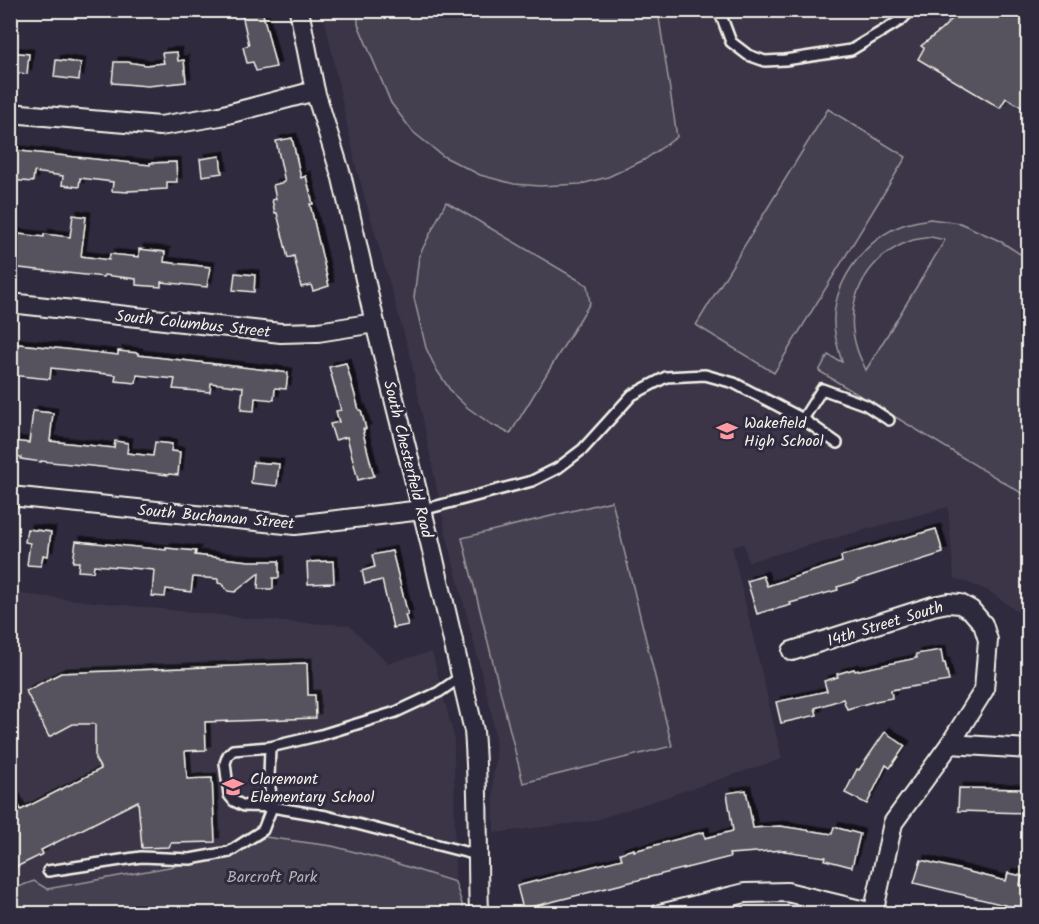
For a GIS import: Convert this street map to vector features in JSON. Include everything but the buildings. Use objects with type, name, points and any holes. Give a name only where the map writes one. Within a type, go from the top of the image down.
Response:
[{"type":"street","name":"South Chesterfield Road","points":[[298,10],[315,91],[342,178],[474,732],[479,914]]},
{"type":"street","points":[[10,113],[160,126],[220,116],[315,91]]},
{"type":"street","name":"South Columbus Street","points":[[10,303],[281,333],[318,332],[375,323]]},
{"type":"street","name":"South Buchanan Street","points":[[10,496],[295,525],[422,510]]},
{"type":"street","name":"14th Street South","points":[[792,651],[948,603],[960,604],[971,610],[983,624],[988,640],[984,690],[950,744],[893,823],[874,913]]},
{"type":"street","points":[[950,744],[1029,749]]},
{"type":"street","points":[[660,914],[745,893],[787,892],[874,913]]},
{"type":"lane","points":[[719,10],[731,42],[748,55],[765,62],[851,50],[901,20],[911,10]]},
{"type":"lane","points":[[422,510],[532,481],[558,468],[583,449],[632,395],[666,377],[705,375],[734,383],[803,419],[837,443]]},
{"type":"lane","points":[[803,419],[822,389],[866,405],[889,420]]},
{"type":"lane","points":[[462,676],[439,692],[396,712],[321,735],[270,747],[233,750],[225,763],[229,795],[234,801],[244,806],[272,807],[326,816],[477,855]]},
{"type":"lane","points":[[48,871],[141,857],[190,859],[229,852],[263,830],[272,807],[269,778],[270,747]]},
{"type":"shaded area","name":"Wakefield High School","points":[[323,11],[1028,11],[1028,619],[987,590],[954,578],[948,507],[748,562],[744,544],[732,547],[782,759],[593,821],[494,833],[493,774],[496,761],[491,710],[446,534],[410,355],[356,167]]},
{"type":"shaded area","name":"Claremont Elementary School","points":[[11,593],[285,622],[349,625],[388,663],[432,652],[454,737],[455,882],[332,846],[230,856],[46,889],[23,885],[11,891]]},
{"type":"green space","points":[[358,11],[658,11],[677,137],[644,160],[608,177],[581,184],[540,186],[514,184],[480,175],[443,156],[413,132],[391,103],[358,24]]},
{"type":"green space","points":[[828,109],[906,157],[774,373],[696,325]]},
{"type":"green space","points":[[446,202],[587,285],[590,303],[510,434],[468,408],[452,393],[436,369],[426,348],[414,298],[419,256]]},
{"type":"green space","points":[[930,219],[960,223],[1000,241],[1028,259],[1028,497],[819,371],[828,355],[842,362],[835,334],[836,302],[847,274],[856,261],[877,239],[890,231],[906,224]],"holes":[[[931,237],[945,240],[866,370],[858,352],[853,331],[853,314],[862,283],[882,257],[896,247],[913,240]]]},
{"type":"green space","points":[[612,501],[672,746],[523,783],[462,538]]},
{"type":"green space","name":"Barcroft Park","points":[[265,837],[332,846],[455,882],[465,913],[11,914],[11,891],[34,881],[47,889],[230,856]]},
{"type":"place","name":"Wakefield High School","points":[[727,431]]},
{"type":"place","name":"Claremont Elementary School","points":[[233,787]]}]
